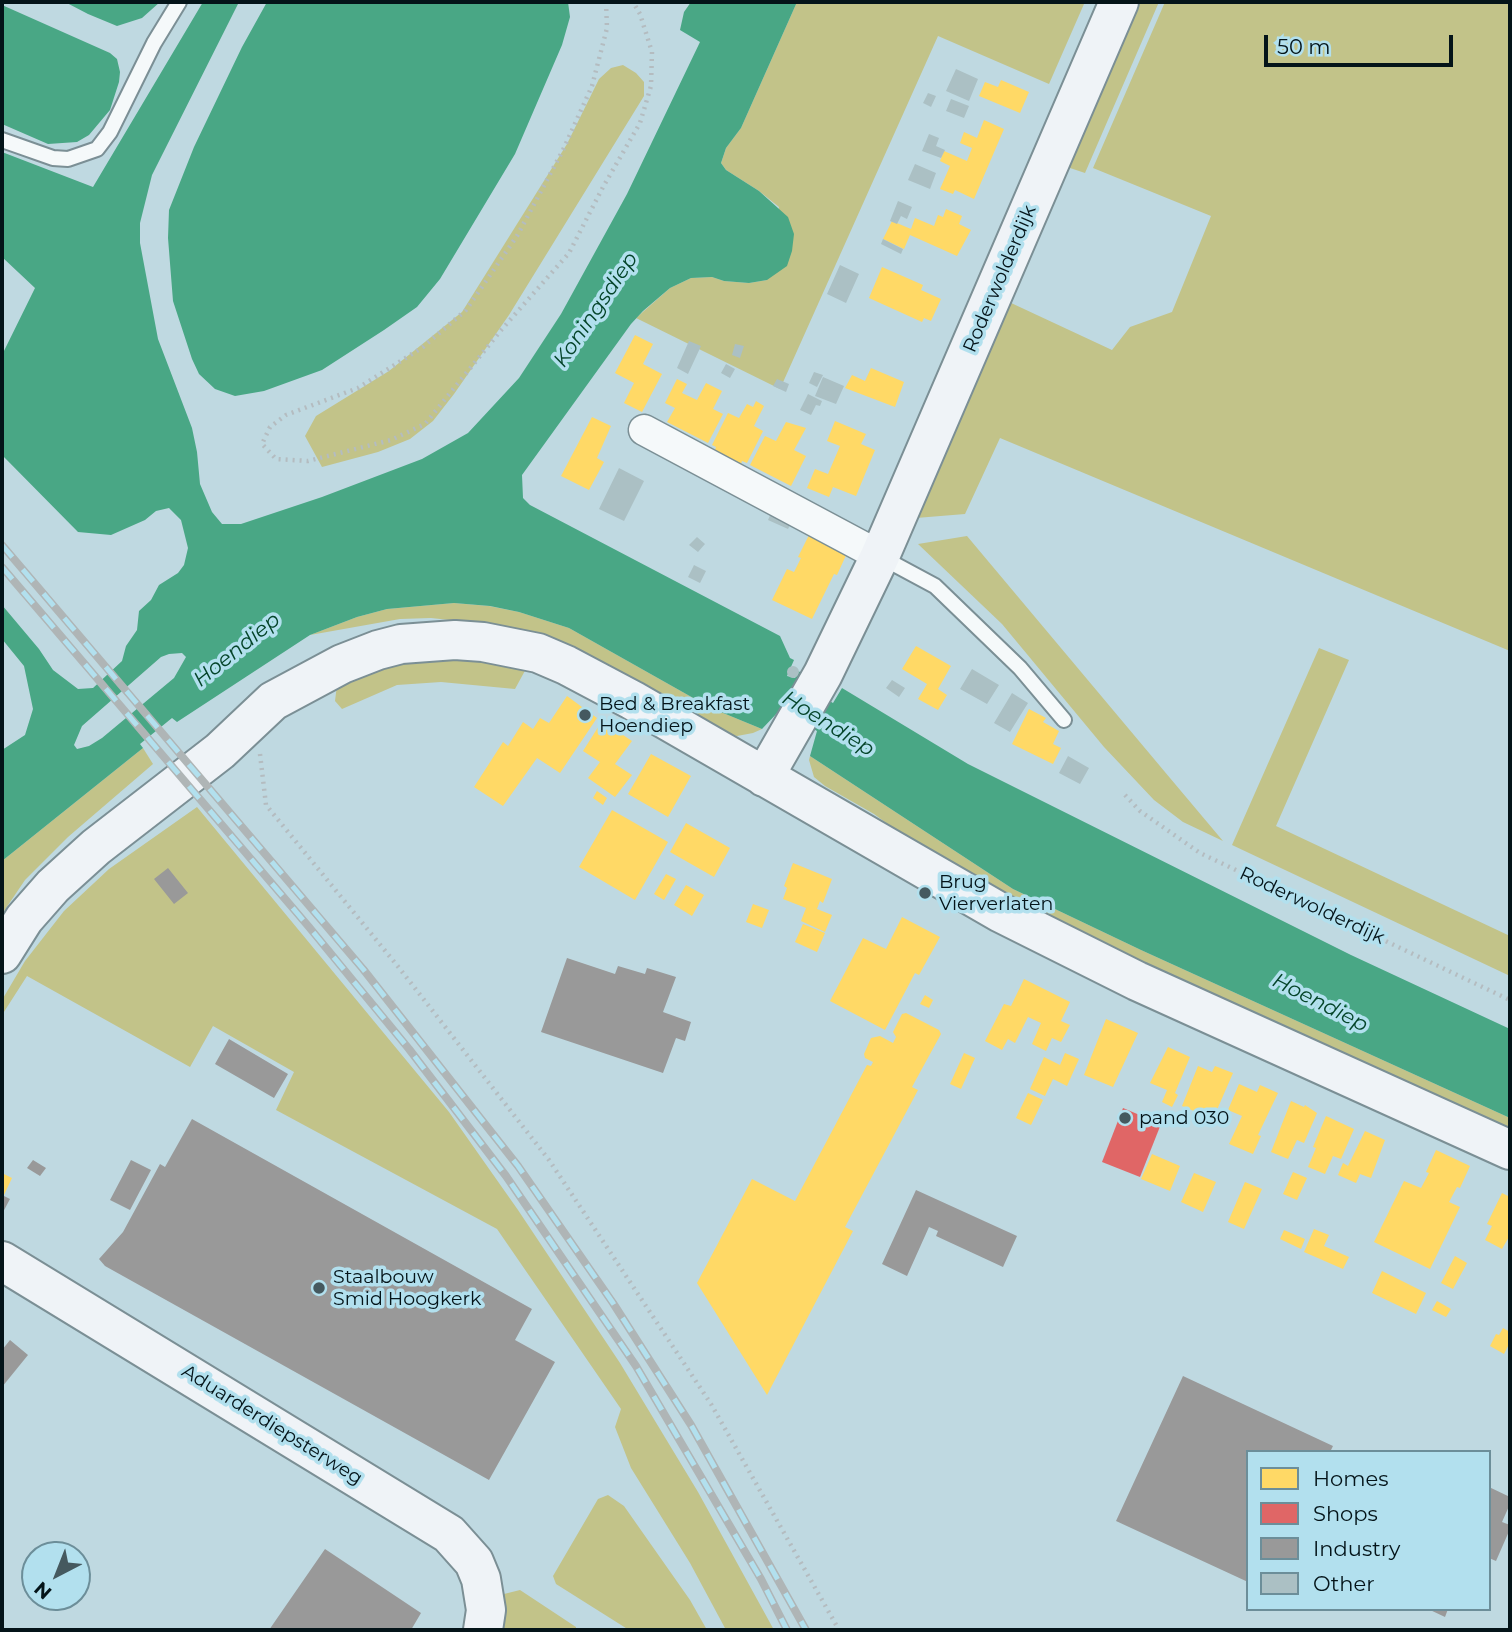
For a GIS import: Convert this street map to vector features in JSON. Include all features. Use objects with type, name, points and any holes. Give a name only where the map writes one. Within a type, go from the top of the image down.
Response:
[{"type":"main road","name":"Roderwolderdijk","points":[[764,777],[823,674],[880,556],[1119,2]]},
{"type":"main road","points":[[2,954],[24,919],[53,886],[96,847],[203,765],[273,701],[342,664],[378,650],[401,644],[455,640],[483,642],[538,653],[566,665],[632,700],[1001,913],[1137,981],[1510,1150]]},
{"type":"main road","name":"Aduarderdiepsterweg","points":[[2,1261],[449,1534],[474,1562],[481,1579],[486,1611],[483,1630]]},
{"type":"street","points":[[643,430],[880,556]]},
{"type":"lane","points":[[2,139],[53,158],[68,159],[97,149],[110,132],[154,43],[179,2]]},
{"type":"lane","points":[[880,556],[935,586],[1020,668],[1064,720]]},
{"type":"path","points":[[606,2],[607,28],[587,99],[517,236],[466,310],[423,347],[358,388],[286,415],[270,428],[262,444],[276,459],[308,461],[391,440],[425,424],[502,329],[569,253],[640,123],[651,86],[652,52],[640,14],[633,2]]},
{"type":"path","points":[[245,727],[258,741],[266,804],[400,968],[549,1160],[711,1404],[839,1630]]},
{"type":"path","name":"Roderwolderdijk","points":[[1125,795],[1140,811],[1200,853],[1510,1000]]},
{"type":"shaded area","points":[[797,2],[1084,4],[1049,84],[938,36],[780,389],[636,318],[670,288],[691,278],[712,277],[749,283],[767,280],[779,207],[726,170],[721,163],[726,148],[741,128]]},
{"type":"shaded area","points":[[1127,2],[1159,2],[1085,173],[1067,167]]},
{"type":"shaded area","points":[[1165,2],[1510,2],[1510,651],[1000,438],[965,514],[916,518],[1009,302],[1112,350],[1130,327],[1172,312],[1211,216],[1093,168]]},
{"type":"shaded area","points":[[623,65],[644,82],[644,96],[509,315],[454,394],[433,421],[410,439],[378,452],[322,467],[305,436],[316,416],[389,371],[462,312],[567,144],[599,79],[611,68]]},
{"type":"shaded area","points":[[967,536],[1223,841],[1183,822],[1154,800],[1104,747],[1002,624],[918,544]]},
{"type":"shaded area","points":[[454,603],[519,612],[569,628],[711,708],[762,729],[737,736],[724,734],[541,637],[505,626],[431,618],[400,619],[310,635],[387,609]]},
{"type":"shaded area","points":[[1319,648],[1349,660],[1276,826],[1510,936],[1510,976],[1232,845]]},
{"type":"shaded area","points":[[456,652],[527,667],[515,689],[441,682],[397,685],[342,709],[335,701],[337,685],[343,674]]},
{"type":"shaded area","points":[[143,748],[153,764],[68,837],[25,880],[2,914],[2,861]]},
{"type":"shaded area","points":[[810,756],[1013,889],[1510,1118],[1510,1135],[1136,968],[934,858],[874,814],[814,777]]},
{"type":"shaded area","points":[[197,807],[449,1112],[518,1210],[620,1363],[698,1492],[774,1630],[726,1630],[690,1563],[631,1468],[615,1427],[621,1409],[497,1229],[276,1110],[294,1072],[213,1026],[190,1067],[27,976],[2,1015],[2,1000],[25,961],[64,911],[109,869]]},
{"type":"shaded area","points":[[608,1495],[624,1506],[690,1600],[707,1630],[629,1630],[556,1584],[553,1576],[598,1499]]},
{"type":"shaded area","points":[[520,1590],[576,1627],[576,1630],[501,1630],[504,1594]]},
{"type":"water","points":[[65,2],[160,2],[142,18],[117,26]]},
{"type":"water","points":[[203,2],[239,2],[152,175],[140,223],[140,243],[158,339],[192,428],[200,484],[212,512],[222,524],[241,524],[422,459],[468,433],[519,378],[561,314],[627,194],[700,42],[680,30],[684,12],[691,2],[797,2],[741,128],[726,148],[721,163],[726,170],[759,191],[788,217],[794,234],[787,266],[767,280],[749,283],[712,277],[691,278],[670,288],[643,311],[522,475],[523,498],[530,505],[780,636],[790,658],[794,660],[787,676],[795,678],[798,671],[808,676],[804,686],[833,703],[842,688],[968,764],[1351,955],[1510,1029],[1510,1118],[1013,889],[810,756],[817,731],[780,710],[762,729],[711,708],[569,628],[490,606],[454,603],[387,609],[310,635],[177,722],[172,718],[140,744],[143,748],[2,861],[2,750],[25,735],[33,709],[24,666],[2,639],[2,605],[53,670],[78,689],[93,688],[122,661],[126,646],[137,630],[139,611],[151,600],[159,585],[178,573],[184,565],[188,548],[181,520],[169,508],[156,511],[145,520],[111,535],[78,532],[2,455],[2,355],[35,288],[2,257],[2,152],[93,187]],"holes":[[[182,653],[186,657],[174,678],[102,738],[77,749],[74,745],[82,726],[161,657]]]},
{"type":"water","points":[[267,2],[568,2],[570,17],[562,45],[515,154],[440,279],[417,307],[322,370],[264,391],[235,396],[215,389],[199,374],[192,359],[173,301],[168,238],[169,210],[194,147]]},
{"type":"water","points":[[2,5],[110,53],[117,59],[119,82],[110,110],[89,135],[77,142],[48,144],[2,124]]},
{"type":"building: Homes","points":[[1001,80],[1029,92],[1020,113],[979,96],[985,82],[998,87]]},
{"type":"building: Homes","points":[[984,120],[1004,129],[974,199],[955,190],[953,194],[940,189],[950,166],[940,161],[944,151],[967,161],[972,148],[960,143],[964,132],[977,138]]},
{"type":"building: Homes","points":[[946,209],[962,216],[959,224],[971,230],[957,256],[910,235],[904,249],[883,239],[892,221],[911,229],[915,218],[934,226],[938,215],[943,217]]},
{"type":"building: Homes","points":[[882,267],[923,285],[921,290],[941,299],[931,321],[924,318],[922,322],[869,298]]},
{"type":"building: Homes","points":[[635,335],[653,344],[643,364],[662,374],[642,412],[624,403],[634,383],[615,373]]},
{"type":"building: Homes","points":[[871,368],[904,382],[895,407],[845,388],[852,375],[865,381]]},
{"type":"building: Homes","points":[[677,379],[687,384],[682,393],[697,400],[706,383],[722,391],[713,409],[723,414],[708,443],[667,422],[675,408],[665,403]]},
{"type":"building: Homes","points":[[756,401],[764,406],[754,426],[763,431],[747,463],[742,461],[741,464],[715,450],[716,447],[712,445],[728,413],[739,418],[747,404],[753,407]]},
{"type":"building: Homes","points":[[592,417],[611,426],[597,458],[604,462],[589,490],[561,476]]},
{"type":"building: Homes","points":[[835,421],[866,434],[861,444],[875,450],[856,496],[833,487],[829,497],[807,488],[815,469],[828,474],[840,446],[827,441]]},
{"type":"building: Homes","points":[[786,422],[806,428],[794,450],[806,456],[791,486],[750,465],[765,436],[776,441]]},
{"type":"building: Homes","points":[[810,533],[848,551],[812,619],[772,600],[787,569],[794,572]]},
{"type":"building: Homes","points":[[916,646],[951,666],[938,689],[947,695],[938,710],[918,699],[927,684],[902,669]]},
{"type":"building: Homes","points":[[567,696],[597,718],[560,773],[537,758],[503,806],[474,787],[503,742],[508,746],[523,722],[533,729],[540,718],[549,723]]},
{"type":"building: Homes","points":[[1029,709],[1046,718],[1043,722],[1059,731],[1053,744],[1061,748],[1053,764],[1012,744]]},
{"type":"building: Homes","points":[[602,721],[632,741],[615,764],[632,775],[615,797],[588,778],[600,762],[583,751]]},
{"type":"building: Homes","points":[[651,754],[691,776],[668,817],[628,794]]},
{"type":"building: Homes","points":[[597,791],[607,798],[603,805],[593,798]]},
{"type":"building: Homes","points":[[612,810],[668,842],[635,900],[579,867]]},
{"type":"building: Homes","points":[[686,823],[730,848],[714,877],[670,852]]},
{"type":"building: Homes","points":[[793,863],[832,879],[823,903],[820,901],[817,909],[832,915],[825,932],[801,921],[806,908],[783,899],[787,888],[784,886]]},
{"type":"building: Homes","points":[[666,874],[676,879],[664,900],[654,894]]},
{"type":"building: Homes","points":[[686,885],[704,895],[692,916],[674,905]]},
{"type":"building: Homes","points":[[753,904],[769,910],[762,928],[746,922]]},
{"type":"building: Homes","points":[[902,917],[940,937],[919,975],[915,973],[885,1030],[830,1001],[863,938],[886,949]]},
{"type":"building: Homes","points":[[803,924],[825,933],[817,952],[795,942]]},
{"type":"building: Homes","points":[[1024,979],[1070,1002],[1061,1021],[1070,1025],[1061,1042],[1052,1038],[1046,1051],[1032,1044],[1041,1023],[1028,1017],[1015,1043],[1008,1039],[1002,1050],[985,1041],[1004,1004],[1011,1006]]},
{"type":"building: Homes","points":[[925,995],[933,1000],[929,1008],[920,1004]]},
{"type":"building: Homes","points":[[906,1013],[939,1030],[941,1034],[912,1087],[918,1090],[845,1227],[853,1231],[767,1395],[697,1283],[752,1179],[795,1201],[867,1065],[871,1066],[873,1062],[865,1058],[864,1054],[871,1038],[880,1036],[893,1043],[896,1037],[893,1032],[902,1014]]},
{"type":"building: Homes","points":[[1106,1019],[1138,1033],[1113,1087],[1084,1075]]},
{"type":"building: Homes","points":[[1168,1047],[1190,1057],[1172,1107],[1162,1102],[1167,1090],[1150,1083]]},
{"type":"building: Homes","points":[[964,1053],[975,1058],[961,1089],[950,1084]]},
{"type":"building: Homes","points":[[1065,1053],[1079,1059],[1067,1086],[1053,1079],[1045,1096],[1030,1089],[1044,1057],[1060,1065]]},
{"type":"building: Homes","points":[[1198,1066],[1212,1072],[1215,1066],[1233,1073],[1213,1119],[1182,1106]]},
{"type":"building: Homes","points":[[1239,1084],[1257,1092],[1260,1085],[1278,1093],[1258,1135],[1261,1136],[1253,1154],[1229,1144],[1242,1116],[1228,1110]]},
{"type":"building: Homes","points":[[1028,1093],[1043,1100],[1031,1125],[1016,1118]]},
{"type":"building: Homes","points":[[1291,1101],[1304,1107],[1305,1105],[1317,1113],[1304,1143],[1297,1140],[1288,1159],[1271,1152]]},
{"type":"building: Homes","points":[[1326,1116],[1354,1129],[1341,1159],[1333,1156],[1325,1174],[1308,1167]]},
{"type":"building: Homes","points":[[1365,1131],[1385,1140],[1371,1178],[1360,1174],[1356,1183],[1338,1175],[1343,1163],[1348,1166]]},
{"type":"building: Homes","points":[[1436,1150],[1470,1166],[1460,1188],[1457,1187],[1449,1202],[1460,1207],[1430,1269],[1374,1242],[1404,1181],[1421,1188]]},
{"type":"building: Homes","points":[[1152,1154],[1180,1166],[1170,1191],[1141,1179]]},
{"type":"building: Homes","points":[[1293,1172],[1307,1178],[1297,1200],[1283,1194]]},
{"type":"building: Homes","points":[[2,1173],[12,1178],[4,1195],[2,1195]]},
{"type":"building: Homes","points":[[1194,1173],[1216,1182],[1203,1212],[1181,1202]]},
{"type":"building: Homes","points":[[1245,1182],[1262,1189],[1244,1229],[1228,1222]]},
{"type":"building: Homes","points":[[1502,1193],[1510,1197],[1510,1235],[1502,1249],[1485,1240],[1492,1226],[1487,1224]]},
{"type":"building: Homes","points":[[1314,1229],[1329,1235],[1324,1246],[1349,1257],[1343,1269],[1304,1252]]},
{"type":"building: Homes","points":[[1284,1230],[1305,1239],[1301,1249],[1280,1239]]},
{"type":"building: Homes","points":[[1455,1256],[1467,1263],[1453,1289],[1441,1283]]},
{"type":"building: Homes","points":[[1382,1271],[1426,1293],[1416,1314],[1372,1293]]},
{"type":"building: Homes","points":[[1437,1301],[1451,1309],[1446,1317],[1432,1310]]},
{"type":"building: Homes","points":[[1503,1328],[1510,1332],[1510,1342],[1504,1354],[1490,1346],[1496,1334],[1499,1335]]},
{"type":"building: Shops","points":[[1123,1108],[1161,1124],[1140,1177],[1102,1162]]},
{"type":"building: Industry","points":[[168,868],[188,893],[174,904],[154,879]]},
{"type":"building: Industry","points":[[567,958],[615,974],[618,966],[645,974],[647,968],[676,977],[663,1012],[691,1022],[685,1041],[676,1038],[663,1073],[541,1032]]},
{"type":"building: Industry","points":[[229,1039],[288,1074],[274,1098],[215,1064]]},
{"type":"building: Industry","name":"Staalbouw Smid Hoogkerk","points":[[192,1119],[532,1309],[515,1340],[555,1362],[489,1480],[105,1266],[99,1259],[123,1232],[160,1164],[165,1167]]},
{"type":"building: Industry","points":[[33,1160],[46,1168],[40,1176],[27,1168]]},
{"type":"building: Industry","points":[[131,1160],[151,1170],[130,1210],[110,1200]]},
{"type":"building: Industry","points":[[916,1190],[1017,1236],[1003,1267],[936,1236],[938,1231],[929,1227],[907,1276],[882,1264]]},
{"type":"building: Industry","points":[[2,1195],[10,1199],[2,1214],[3,1201]]},
{"type":"building: Industry","points":[[10,1340],[28,1355],[2,1387],[2,1350]]},
{"type":"building: Industry","points":[[1183,1376],[1333,1446],[1331,1450],[1246,1450],[1246,1581],[1116,1521]]},
{"type":"building: Industry","points":[[1491,1488],[1510,1497],[1510,1504],[1502,1522],[1510,1525],[1510,1529],[1496,1561],[1491,1559]]},
{"type":"building: Industry","points":[[325,1549],[421,1613],[411,1630],[269,1630]]},
{"type":"building: Industry","points":[[1432,1611],[1447,1611],[1445,1617]]},
{"type":"building: Other","points":[[956,69],[978,79],[969,101],[946,91]]},
{"type":"building: Other","points":[[928,93],[936,96],[931,107],[923,103]]},
{"type":"building: Other","points":[[951,99],[969,106],[964,118],[946,111]]},
{"type":"building: Other","points":[[929,134],[939,138],[936,146],[945,150],[941,158],[922,151]]},
{"type":"building: Other","points":[[915,164],[936,173],[930,189],[908,180]]},
{"type":"building: Other","points":[[898,201],[912,207],[907,219],[901,216],[897,224],[890,221]]},
{"type":"building: Other","points":[[883,239],[903,249],[901,254],[881,244]]},
{"type":"building: Other","points":[[840,265],[859,274],[846,303],[827,294]]},
{"type":"building: Other","points":[[689,341],[701,346],[688,374],[677,368]]},
{"type":"building: Other","points":[[735,344],[744,346],[740,358],[732,355]]},
{"type":"building: Other","points":[[726,364],[735,369],[730,378],[721,373]]},
{"type":"building: Other","points":[[814,372],[823,375],[817,387],[809,383]]},
{"type":"building: Other","points":[[823,377],[844,386],[836,404],[815,396]]},
{"type":"building: Other","points":[[777,379],[789,384],[786,392],[773,386]]},
{"type":"building: Other","points":[[808,394],[822,401],[820,406],[816,405],[811,415],[800,410]]},
{"type":"building: Other","points":[[619,468],[644,481],[624,521],[599,509]]},
{"type":"building: Other","points":[[773,509],[793,519],[788,529],[768,520]]},
{"type":"building: Other","points":[[697,537],[705,544],[698,552],[689,545]]},
{"type":"building: Other","points":[[694,565],[706,571],[700,583],[688,577]]},
{"type":"building: Other","points":[[793,666],[799,672],[793,678],[787,672]]},
{"type":"building: Other","points":[[972,669],[999,685],[987,704],[960,689]]},
{"type":"building: Other","points":[[892,680],[905,688],[899,697],[886,688]]},
{"type":"building: Other","points":[[1012,693],[1028,703],[1010,732],[994,723]]},
{"type":"building: Other","points":[[1068,756],[1089,768],[1080,784],[1059,773]]},
{"type":"railway","points":[[2,545],[363,969],[518,1166],[613,1303],[691,1425],[806,1630]]},
{"type":"railway","points":[[2,567],[309,927],[409,1049],[506,1176],[636,1366],[761,1579],[787,1630]]},
{"type":"place","name":"Bed & Breakfast Hoendiep","points":[[585,715]]},
{"type":"place","name":"Brug Vierverlaten","points":[[925,893]]},
{"type":"place","name":"pand 030","points":[[1125,1118]]},
{"type":"place","name":"Staalbouw Smid Hoogkerk","points":[[319,1288]]},
{"type":"water label","name":"Koningsdiep","points":[[596,310]]},
{"type":"water label","name":"Hoendiep","points":[[237,650]]},
{"type":"water label","name":"Hoendiep","points":[[828,724]]},
{"type":"water label","name":"Hoendiep","points":[[1320,1003]]}]
